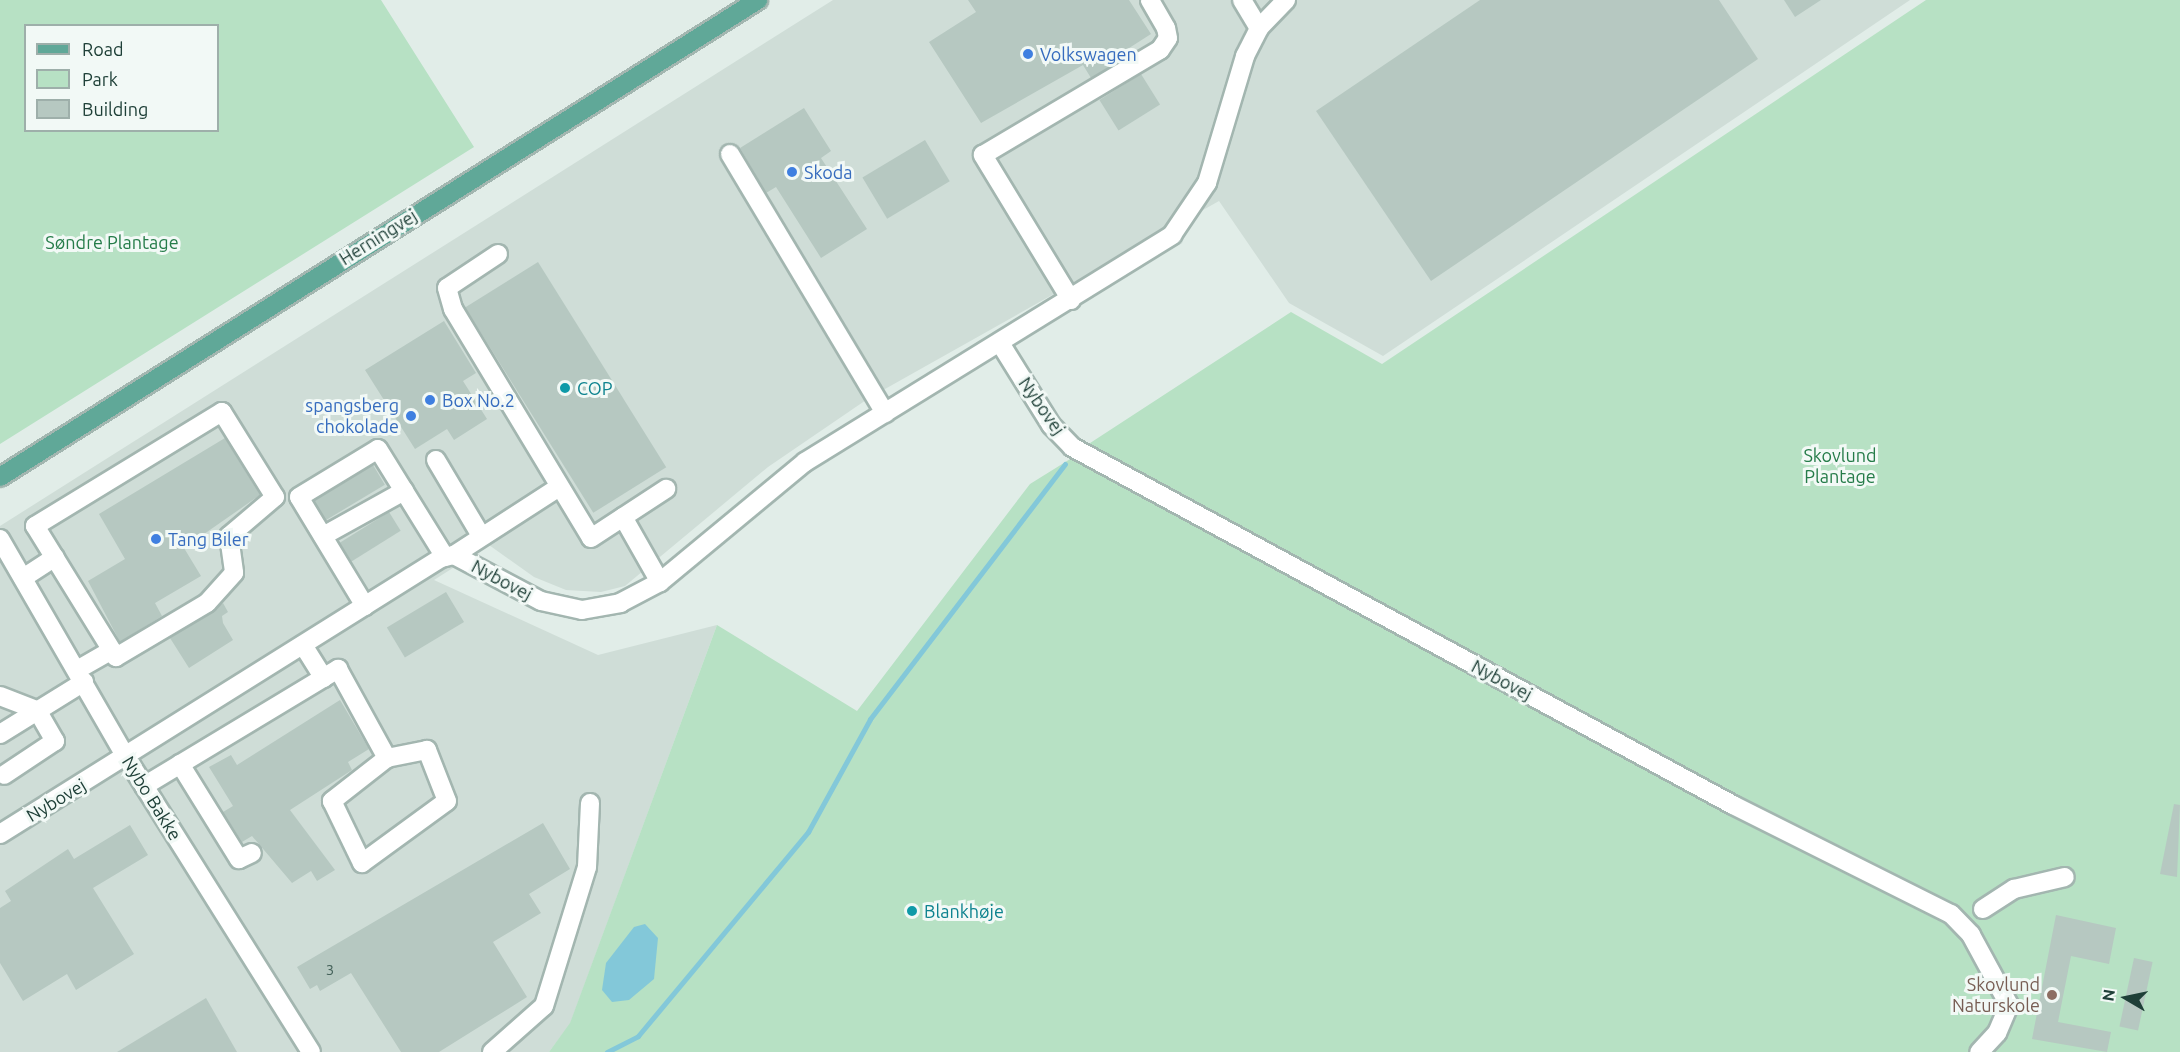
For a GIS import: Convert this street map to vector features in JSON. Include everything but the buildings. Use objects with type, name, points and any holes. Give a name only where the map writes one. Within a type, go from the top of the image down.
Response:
[{"type":"main road","name":"Herningvej","points":[[0,477],[758,0]]},
{"type":"street","points":[[1071,300],[983,155],[1160,50],[1168,38],[1166,28],[1150,0]]},
{"type":"street","points":[[1242,0],[1259,28]]},
{"type":"street","name":"Nybovej","points":[[2,828],[126,757],[365,606],[449,556],[561,608],[602,609],[660,582],[805,462],[1154,251],[1189,212],[1210,173],[1233,89],[1259,28],[1286,0]]},
{"type":"street","points":[[730,154],[885,413]]},
{"type":"street","points":[[498,254],[447,288],[453,309],[591,538],[666,489]]},
{"type":"street","name":"Nybovej","points":[[1000,343],[1051,425],[1072,447],[1722,799],[1951,914],[1971,935],[2009,1005],[1997,1033],[1979,1052]]},
{"type":"street","points":[[222,412],[275,497],[229,536],[234,573],[207,603],[116,657],[55,557],[35,526],[222,412]]},
{"type":"street","points":[[365,606],[299,497],[378,449],[449,556],[480,534],[559,487]]},
{"type":"street","points":[[436,460],[480,534]]},
{"type":"street","points":[[323,536],[404,491]]},
{"type":"street","points":[[623,517],[660,582]]},
{"type":"street","name":"Nybo Bakke","points":[[0,539],[126,757],[311,1052]]},
{"type":"street","points":[[23,578],[55,557]]},
{"type":"street","points":[[303,645],[324,678]]},
{"type":"street","points":[[0,734],[37,711],[112,650]]},
{"type":"street","points":[[144,786],[339,669],[387,758]]},
{"type":"street","points":[[0,696],[37,711],[55,741],[4,775]]},
{"type":"street","points":[[427,750],[447,801],[362,862],[332,801],[387,758],[427,750]]},
{"type":"street","points":[[180,764],[239,859],[252,853]]},
{"type":"street","points":[[492,1052],[544,1006],[587,867],[591,803]]},
{"type":"street","points":[[1983,909],[2014,889],[2065,877]]},
{"type":"shaded area","points":[[833,0],[1910,0],[1383,356],[1289,303],[1219,201],[869,398],[768,467],[625,586],[601,592],[566,590],[534,577],[489,545],[434,580],[598,655],[717,625],[570,1024],[549,1052],[0,1052],[0,526]]},
{"type":"green space","name":"Søndre Plantage","points":[[0,0],[381,0],[474,147],[0,444]]},
{"type":"green space","name":"Skovlund Plantage","points":[[1926,0],[2180,0],[2180,1052],[549,1052],[570,1023],[717,625],[857,711],[1030,484],[1075,456],[1521,686],[1084,447],[1291,312],[1382,364]]},
{"type":"water","points":[[645,924],[658,938],[654,979],[629,1000],[612,1002],[602,990],[606,963],[634,927]]},
{"type":"waterway","points":[[607,1052],[638,1036],[808,832],[870,719],[1065,464]]},
{"type":"place","name":"Volkswagen","points":[[1028,54]]},
{"type":"place","name":"Skoda","points":[[792,172]]},
{"type":"place","name":"COP","points":[[565,388]]},
{"type":"place","name":"Box No.2","points":[[430,400]]},
{"type":"place","name":"spangsberg chokolade","points":[[411,416]]},
{"type":"place","name":"Tang Biler","points":[[156,539]]},
{"type":"place","name":"Blankhøje","points":[[912,911]]},
{"type":"place","name":"Skovlund Naturskole","points":[[2052,995]]}]
